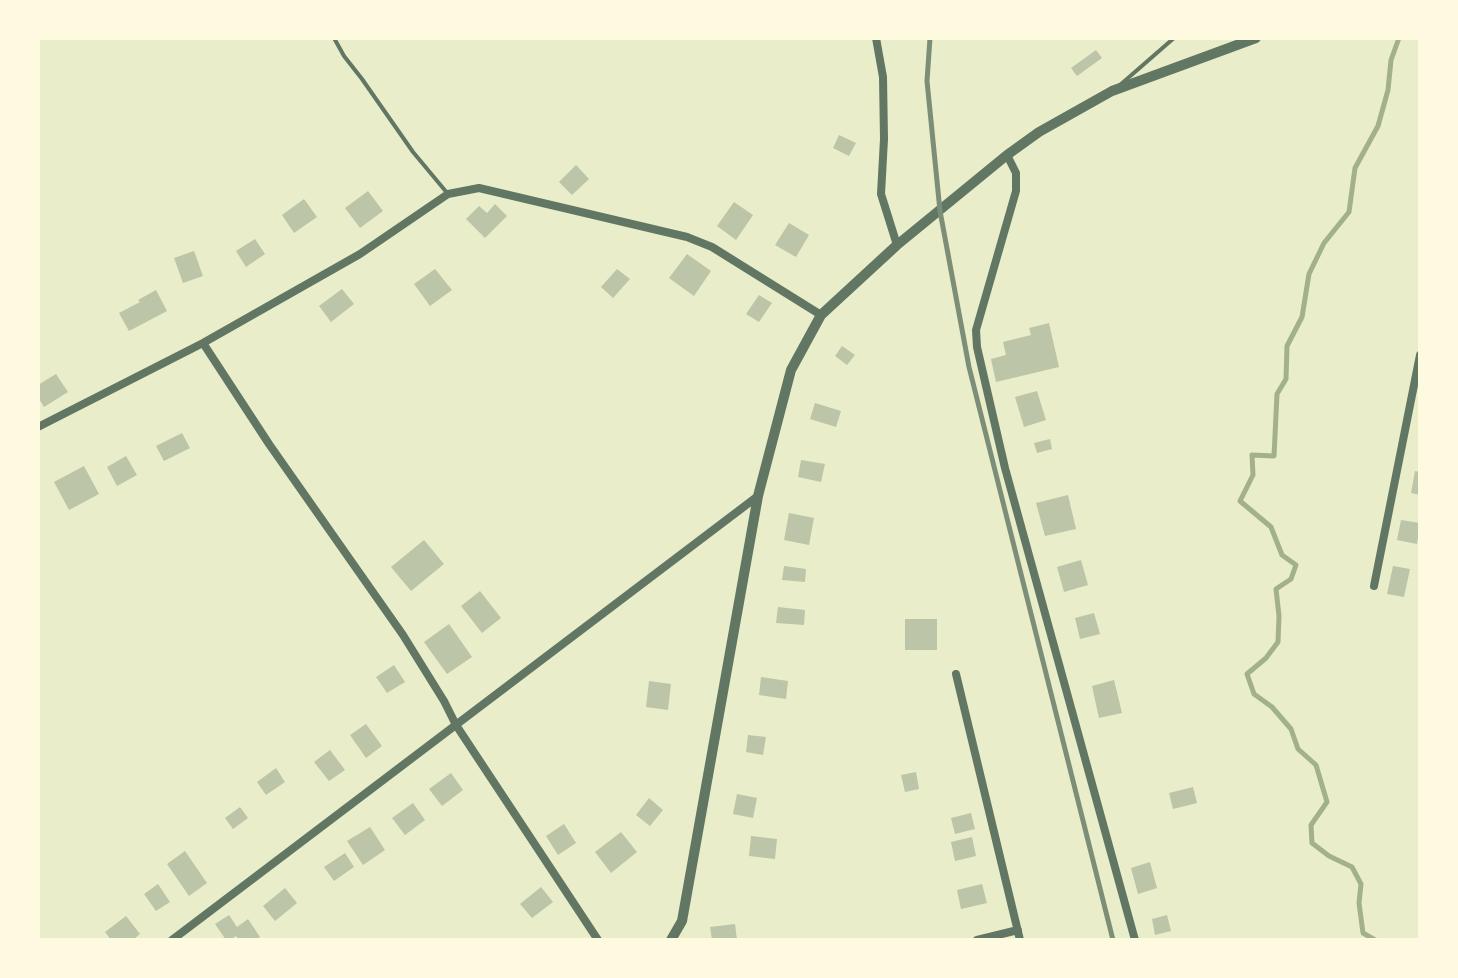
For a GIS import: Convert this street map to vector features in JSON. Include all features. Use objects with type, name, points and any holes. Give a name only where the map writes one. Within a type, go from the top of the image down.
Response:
[{"type":"street","points":[[876,38],[883,77],[881,194],[897,245]]},
{"type":"street","points":[[671,940],[682,921],[758,496],[791,370],[821,315],[897,245],[1039,132],[1112,91],[1256,38]]},
{"type":"street","points":[[1007,155],[1016,173],[1016,191],[976,330],[977,347],[1005,468],[1135,940]]},
{"type":"street","points":[[38,427],[203,343],[360,254],[448,194],[479,188],[687,237],[712,247],[821,315]]},
{"type":"street","points":[[203,343],[269,444],[403,635],[456,725],[598,940]]},
{"type":"street","points":[[1374,586],[1420,355]]},
{"type":"street","points":[[172,940],[758,496]]},
{"type":"street","points":[[956,674],[1019,935],[977,940]]},
{"type":"lane","points":[[334,38],[413,152],[448,194]]},
{"type":"lane","points":[[1112,91],[1174,38]]},
{"type":"building","points":[[1096,50],[1102,58],[1077,76],[1071,68]]},
{"type":"building","points":[[839,135],[856,143],[849,156],[833,148]]},
{"type":"building","points":[[576,165],[589,179],[572,195],[559,182]]},
{"type":"building","points":[[368,191],[383,211],[360,228],[345,208]]},
{"type":"building","points":[[304,199],[317,217],[294,233],[282,215]]},
{"type":"building","points":[[734,202],[753,215],[736,240],[717,226]]},
{"type":"building","points":[[495,204],[507,216],[485,238],[466,219],[479,206],[487,213]]},
{"type":"building","points":[[789,223],[809,235],[796,257],[775,245]]},
{"type":"building","points":[[255,239],[265,254],[246,267],[236,251]]},
{"type":"building","points":[[194,251],[203,276],[183,283],[174,258]]},
{"type":"building","points":[[687,254],[711,271],[694,296],[669,278]]},
{"type":"building","points":[[435,269],[452,290],[430,306],[414,284]]},
{"type":"building","points":[[617,269],[630,279],[613,298],[601,287]]},
{"type":"building","points":[[342,289],[354,304],[331,322],[319,306]]},
{"type":"building","points":[[156,290],[167,311],[129,331],[119,313]]},
{"type":"building","points":[[759,295],[772,303],[759,322],[746,314]]},
{"type":"building","points":[[1049,323],[1059,367],[996,382],[991,359],[1006,355],[1003,342],[1031,335],[1029,328]]},
{"type":"building","points":[[842,346],[855,355],[847,365],[835,356]]},
{"type":"building","points":[[56,374],[68,392],[44,407],[38,397],[38,385]]},
{"type":"building","points":[[1037,391],[1046,420],[1024,427],[1015,397]]},
{"type":"building","points":[[815,403],[841,411],[836,427],[810,419]]},
{"type":"building","points":[[182,433],[190,448],[164,461],[156,446]]},
{"type":"building","points":[[1050,439],[1052,449],[1037,453],[1034,443]]},
{"type":"building","points":[[126,456],[137,475],[117,486],[107,467]]},
{"type":"building","points":[[801,460],[825,464],[821,482],[798,477]]},
{"type":"building","points":[[84,466],[99,494],[69,510],[54,482]]},
{"type":"building","points":[[1415,471],[1420,472],[1420,495],[1411,493]]},
{"type":"building","points":[[1068,495],[1076,529],[1045,536],[1036,503]]},
{"type":"building","points":[[789,513],[814,518],[809,545],[784,540]]},
{"type":"building","points":[[1401,520],[1420,523],[1417,544],[1397,540]]},
{"type":"building","points":[[424,540],[444,564],[411,591],[391,567]]},
{"type":"building","points":[[1081,560],[1088,585],[1064,592],[1057,567]]},
{"type":"building","points":[[784,566],[806,569],[805,582],[782,580]]},
{"type":"building","points":[[1393,566],[1410,569],[1404,597],[1387,594]]},
{"type":"building","points":[[480,591],[501,618],[482,633],[461,606]]},
{"type":"building","points":[[778,607],[805,610],[804,625],[776,623]]},
{"type":"building","points":[[1094,613],[1100,634],[1080,639],[1075,618]]},
{"type":"building","points":[[905,619],[937,619],[937,650],[905,650]]},
{"type":"building","points":[[449,624],[472,657],[447,674],[424,642]]},
{"type":"building","points":[[394,665],[405,682],[387,693],[376,677]]},
{"type":"building","points":[[761,677],[788,681],[786,699],[759,695]]},
{"type":"building","points":[[1114,680],[1122,713],[1099,718],[1092,686]]},
{"type":"building","points":[[649,681],[671,684],[668,710],[646,707]]},
{"type":"building","points":[[366,724],[382,746],[366,758],[350,735]]},
{"type":"building","points":[[748,735],[766,737],[763,755],[746,752]]},
{"type":"building","points":[[330,750],[345,770],[329,781],[314,762]]},
{"type":"building","points":[[276,768],[285,782],[266,795],[257,782]]},
{"type":"building","points":[[916,772],[919,789],[905,792],[901,775]]},
{"type":"building","points":[[451,773],[463,790],[442,806],[429,789]]},
{"type":"building","points":[[1193,787],[1197,803],[1173,809],[1169,793]]},
{"type":"building","points":[[737,794],[757,798],[753,818],[733,814]]},
{"type":"building","points":[[649,798],[663,810],[650,826],[636,815]]},
{"type":"building","points":[[413,803],[425,820],[405,835],[392,818]]},
{"type":"building","points":[[240,807],[248,818],[233,829],[225,818]]},
{"type":"building","points":[[971,813],[975,829],[955,834],[951,818]]},
{"type":"building","points":[[564,824],[576,843],[558,855],[546,836]]},
{"type":"building","points":[[370,827],[385,850],[363,865],[347,841]]},
{"type":"building","points":[[621,832],[637,852],[611,873],[595,852]]},
{"type":"building","points":[[751,836],[777,839],[775,859],[749,856]]},
{"type":"building","points":[[972,837],[976,856],[955,861],[951,842]]},
{"type":"building","points":[[185,851],[207,883],[189,896],[167,864]]},
{"type":"building","points":[[345,853],[354,867],[334,881],[324,867]]},
{"type":"building","points":[[1150,862],[1157,888],[1138,894],[1131,868]]},
{"type":"building","points":[[158,884],[170,902],[156,911],[144,894]]},
{"type":"building","points":[[982,884],[987,903],[961,909],[957,890]]},
{"type":"building","points":[[541,887],[553,902],[532,918],[520,904]]},
{"type":"building","points":[[285,888],[297,903],[275,921],[263,906]]},
{"type":"building","points":[[229,915],[237,927],[248,919],[260,937],[239,940],[236,936],[226,940],[215,924]]},
{"type":"building","points":[[1167,915],[1171,931],[1155,935],[1152,919]]},
{"type":"building","points":[[126,916],[140,934],[133,940],[111,940],[105,932]]},
{"type":"building","points":[[735,924],[737,940],[712,940],[710,927]]},
{"type":"waterway","points":[[1375,940],[1363,933],[1359,903],[1361,884],[1352,867],[1329,856],[1312,843],[1311,825],[1327,802],[1316,765],[1298,749],[1291,729],[1272,707],[1254,694],[1247,674],[1266,658],[1278,642],[1276,589],[1291,579],[1296,565],[1282,555],[1271,527],[1240,501],[1253,475],[1252,455],[1274,456],[1277,394],[1286,379],[1287,346],[1302,317],[1309,274],[1324,243],[1349,212],[1355,168],[1378,126],[1388,90],[1391,60],[1399,38]]},
{"type":"railway","points":[[930,38],[927,81],[940,211],[969,367],[1113,940]]}]
